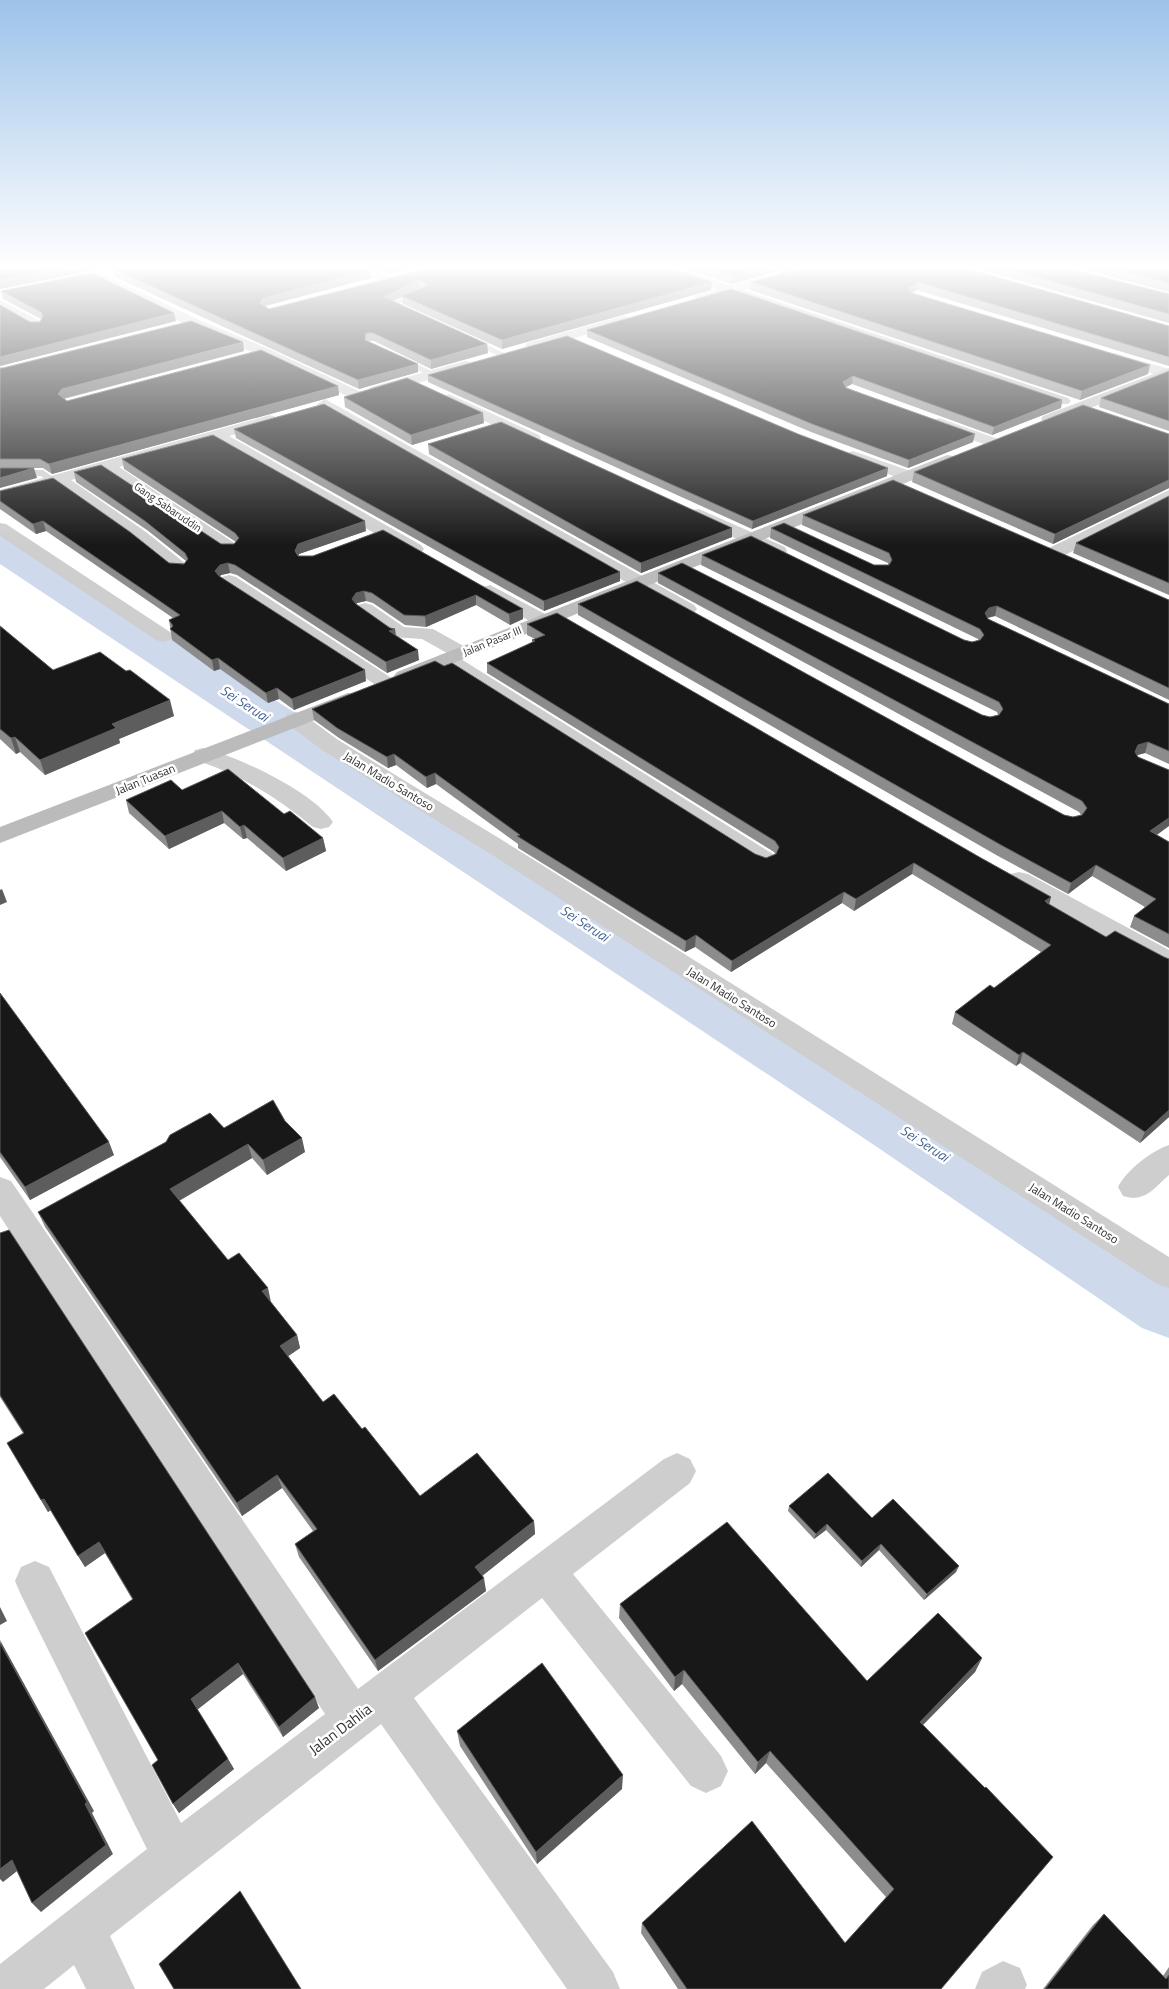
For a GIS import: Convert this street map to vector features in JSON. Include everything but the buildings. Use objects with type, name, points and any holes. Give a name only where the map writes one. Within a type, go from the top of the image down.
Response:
[{"type":"street","points":[[280,360],[356,396]]},
{"type":"street","points":[[482,360],[316,407],[420,449],[640,583],[700,616]]},
{"type":"street","points":[[941,360],[1106,416]]},
{"type":"street","points":[[1122,360],[1167,373]]},
{"type":"street","points":[[1036,424],[1167,373]]},
{"type":"street","points":[[409,381],[547,444]]},
{"type":"street","points":[[0,496],[289,415]]},
{"type":"street","points":[[926,418],[992,442]]},
{"type":"street","points":[[484,430],[503,424]]},
{"type":"street","name":"Jalan Pasar III","points":[[292,720],[752,538],[903,483],[1009,435]]},
{"type":"street","points":[[217,436],[375,535],[434,560]]},
{"type":"street","points":[[842,451],[903,483]]},
{"type":"street","name":"Gang Sabaruddin","points":[[106,466],[230,548]]},
{"type":"street","points":[[56,480],[140,536],[180,568]]},
{"type":"street","points":[[1054,553],[1169,495]]},
{"type":"street","points":[[681,506],[796,559]]},
{"type":"street","points":[[786,525],[803,533]]},
{"type":"street","points":[[0,528],[163,636]]},
{"type":"street","points":[[1036,545],[1072,561]]},
{"type":"street","points":[[684,565],[710,578]]},
{"type":"street","points":[[229,581],[386,683]]},
{"type":"street","points":[[476,583],[551,617],[585,629]]},
{"type":"street","points":[[365,610],[399,633],[426,633],[454,656],[764,859]]},
{"type":"street","name":"Jalan Tuasan","points":[[0,836],[292,720]]},
{"type":"street","name":"Jalan Madio Santoso","points":[[292,720],[498,848],[1169,1274]]},
{"type":"street","points":[[203,756],[239,767],[283,790],[321,822]]},
{"type":"street","points":[[1004,872],[1169,961]]},
{"type":"street","points":[[1134,1187],[1169,1157]]},
{"type":"street","points":[[0,1190],[369,1707],[596,1989]]},
{"type":"street","name":"Jalan Dahlia","points":[[6,1989],[174,1856],[677,1471]]},
{"type":"street","points":[[546,1572],[706,1771]]},
{"type":"street","points":[[35,1581],[174,1856]]},
{"type":"street","points":[[82,1930],[111,1989]]},
{"type":"lane","points":[[402,360],[434,374]]},
{"type":"lane","points":[[0,473],[44,473],[56,480]]},
{"type":"waterway","name":"Sei Seruai","points":[[0,545],[901,1128],[1169,1305]]}]
